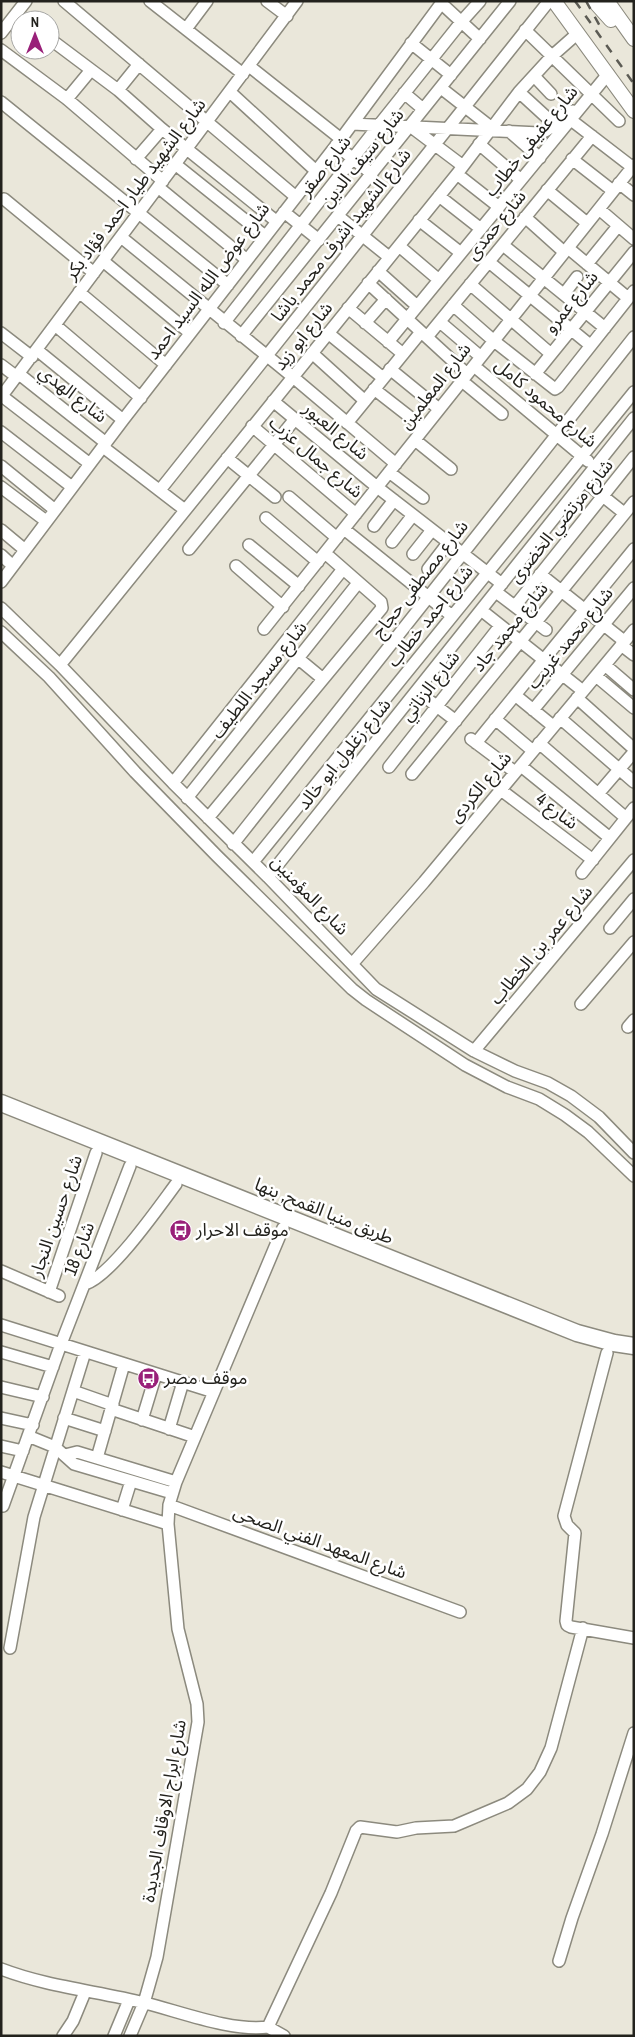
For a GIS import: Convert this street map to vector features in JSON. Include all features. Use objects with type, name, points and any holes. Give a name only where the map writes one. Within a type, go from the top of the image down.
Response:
[{"type":"highway","name":"طريق منيا القمح, بنها","points":[[1,1103],[480,1301],[573,1343],[607,1353],[634,1356]]},
{"type":"highway","name":"طريق منيا القمح, بنها","points":[[1,1114],[283,1228],[480,1301],[614,1344],[634,1346]]},
{"type":"main road","points":[[554,1],[634,111]]},
{"type":"main road","points":[[594,1],[613,21],[630,34]]},
{"type":"main road","points":[[607,1],[630,34]]},
{"type":"street","points":[[64,1],[296,197]]},
{"type":"street","points":[[150,1],[186,29],[246,70],[338,142],[353,159],[372,174]]},
{"type":"street","points":[[186,29],[207,1]]},
{"type":"street","points":[[267,1],[287,16]]},
{"type":"street","name":"شارع الشهيد طيار احمد فؤاد بكر","points":[[2,397],[298,1]]},
{"type":"street","name":"شارع صقر","points":[[224,323],[404,93],[480,1]]},
{"type":"street","name":"شارع سيف الدين","points":[[241,336],[510,1]]},
{"type":"street","name":"شارع الشهيد اشرف محمد باشا","points":[[160,490],[548,1]]},
{"type":"street","points":[[442,2],[480,39]]},
{"type":"street","name":"شارع عوض الله السيد احمد","points":[[1,582],[123,420],[352,124],[442,2]]},
{"type":"street","points":[[525,30],[619,121]]},
{"type":"street","name":"شارع ابو زيد","points":[[60,665],[420,220],[519,92],[552,56],[578,32]]},
{"type":"street","points":[[411,43],[451,75]]},
{"type":"street","points":[[60,47],[118,90],[162,129],[276,221]]},
{"type":"street","points":[[1,50],[67,99],[247,260]]},
{"type":"street","points":[[118,90],[139,64]]},
{"type":"street","points":[[67,99],[91,70]]},
{"type":"street","name":"شارع عفيفى خطاب","points":[[388,342],[608,74]]},
{"type":"street","points":[[534,76],[551,94]]},
{"type":"street","points":[[441,88],[491,129]]},
{"type":"street","points":[[230,92],[316,171]]},
{"type":"street","points":[[519,92],[554,124]]},
{"type":"street","points":[[404,93],[424,109]]},
{"type":"street","points":[[1,102],[140,212],[228,285]]},
{"type":"street","points":[[352,124],[543,132],[566,112],[573,111],[574,116],[592,136],[633,166]]},
{"type":"street","points":[[410,126],[435,145],[499,207]]},
{"type":"street","points":[[136,159],[162,129]]},
{"type":"street","points":[[509,131],[540,158]]},
{"type":"street","name":"شارع حمدى","points":[[347,423],[403,354],[440,322],[592,136]]},
{"type":"street","points":[[479,144],[521,180]]},
{"type":"street","points":[[572,159],[616,187],[634,195]]},
{"type":"street","points":[[175,164],[265,236]]},
{"type":"street","name":"شارع المعلمين","points":[[264,629],[633,166]]},
{"type":"street","points":[[547,190],[587,223]]},
{"type":"street","points":[[439,196],[480,229]]},
{"type":"street","points":[[4,199],[94,273]]},
{"type":"street","points":[[599,209],[634,239]]},
{"type":"street","points":[[284,212],[319,240]]},
{"type":"street","points":[[338,216],[389,258]]},
{"type":"street","points":[[453,305],[551,388],[556,389],[631,295],[609,282],[525,217]]},
{"type":"street","points":[[420,220],[461,254]]},
{"type":"street","points":[[587,264],[618,226]]},
{"type":"street","points":[[121,237],[347,423],[423,498]]},
{"type":"street","points":[[503,245],[605,328]]},
{"type":"street","points":[[399,246],[439,280]]},
{"type":"street","name":"شارع عمرو","points":[[535,374],[634,252]]},
{"type":"street","points":[[103,261],[190,334]]},
{"type":"street","points":[[489,262],[590,345]]},
{"type":"street","points":[[378,271],[417,306]]},
{"type":"street","points":[[564,294],[577,277]]},
{"type":"street","points":[[368,283],[424,334],[471,370]]},
{"type":"street","points":[[470,284],[551,354]]},
{"type":"street","points":[[80,292],[166,365]]},
{"type":"street","points":[[365,323],[386,299]]},
{"type":"street","points":[[348,308],[403,354]]},
{"type":"street","points":[[440,322],[471,370],[483,399],[502,414]]},
{"type":"street","points":[[55,325],[141,398]]},
{"type":"street","points":[[1,333],[34,353],[123,420]]},
{"type":"street","points":[[328,333],[383,378]]},
{"type":"street","name":"شارع مصطفى حجاج","points":[[233,844],[634,337]]},
{"type":"street","points":[[312,353],[365,401]]},
{"type":"street","name":"شارع الهدي","points":[[1,365],[18,375],[185,510]]},
{"type":"street","points":[[390,369],[440,409]]},
{"type":"street","name":"شارع محمود كامل","points":[[471,370],[495,384],[596,466]]},
{"type":"street","points":[[483,399],[495,384]]},
{"type":"street","points":[[374,389],[424,428]]},
{"type":"street","name":"شارع احمد خطاب","points":[[253,862],[634,392]]},
{"type":"street","points":[[2,397],[90,464]]},
{"type":"street","name":"شارع العبور","points":[[273,401],[377,487],[488,573],[515,606],[546,630]]},
{"type":"street","name":"شارع زغلول ابو خالد","points":[[268,876],[634,418]]},
{"type":"street","points":[[189,549],[295,419]]},
{"type":"street","name":"شارع جمال عزب","points":[[252,426],[356,514]]},
{"type":"street","points":[[1,432],[72,487]]},
{"type":"street","points":[[415,440],[451,469]]},
{"type":"street","name":"شارع مرتضي الخضرى","points":[[515,606],[634,457]]},
{"type":"street","points":[[227,458],[275,497]]},
{"type":"street","points":[[1,466],[55,510]]},
{"type":"street","points":[[584,481],[624,513]]},
{"type":"street","points":[[1,487],[46,522]]},
{"type":"street","points":[[290,497],[337,538]]},
{"type":"street","points":[[374,526],[394,500]]},
{"type":"street","name":"شارع محمد جاد","points":[[412,774],[634,502]]},
{"type":"street","points":[[392,542],[413,515]]},
{"type":"street","points":[[208,818],[383,606],[343,569],[321,558],[266,518]]},
{"type":"street","points":[[344,529],[452,616]]},
{"type":"street","points":[[1,530],[25,550]]},
{"type":"street","points":[[413,554],[432,530]]},
{"type":"street","points":[[428,569],[448,542]]},
{"type":"street","points":[[249,544],[299,586]]},
{"type":"street","points":[[610,838],[518,769],[474,741],[515,695],[634,549]]},
{"type":"street","points":[[1,555],[13,566]]},
{"type":"street","points":[[236,566],[283,606]]},
{"type":"street","points":[[173,783],[343,569]]},
{"type":"street","points":[[540,574],[603,625],[634,655]]},
{"type":"street","name":"شارع مسجد اللطيف","points":[[188,798],[358,583]]},
{"type":"street","name":"شارع محمد غريب","points":[[533,710],[634,588]]},
{"type":"street","name":"شارع المؤمنين","points":[[1,608],[60,665],[173,783],[233,844],[268,876],[376,988],[474,1051],[548,1083],[571,1096],[599,1117],[634,1153]]},
{"type":"street","points":[[480,610],[562,675],[634,750],[598,794]]},
{"type":"street","name":"شارع الزناتي","points":[[388,767],[500,626]]},
{"type":"street","name":"شارع الكردى","points":[[352,964],[501,790],[634,630]]},
{"type":"street","name":"شارع المؤمنين","points":[[1,632],[50,677],[136,772],[217,856],[352,989],[465,1064],[507,1087],[539,1100],[565,1115],[588,1132],[634,1176]]},
{"type":"street","points":[[283,646],[323,679]]},
{"type":"street","points":[[605,665],[634,690]]},
{"type":"street","points":[[596,676],[634,708]]},
{"type":"street","points":[[417,690],[456,721]]},
{"type":"street","points":[[515,695],[533,710],[557,722],[634,782]]},
{"type":"street","points":[[495,719],[536,747],[598,794],[626,818]]},
{"type":"street","name":"شارع 4","points":[[501,790],[593,860]]},
{"type":"street","points":[[582,873],[634,808]]},
{"type":"street","name":"شارع عمر بن الخطاب","points":[[474,1051],[634,860]]},
{"type":"street","points":[[610,928],[634,899]]},
{"type":"street","points":[[581,1004],[634,942]]},
{"type":"street","name":"شارع حسين النجار","points":[[1,1271],[54,1294],[96,1153]]},
{"type":"street","name":"شارع 18","points":[[3,1506],[61,1344],[130,1166]]},
{"type":"street","points":[[85,1284],[96,1279],[106,1271],[176,1184]]},
{"type":"street","name":"شارع ابراج الاوقاف الجديدة","points":[[130,2036],[144,2003],[157,1957],[198,1722],[197,1704],[178,1629],[168,1524],[169,1505],[176,1482],[283,1228]]},
{"type":"street","points":[[1,1325],[214,1392]]},
{"type":"street","points":[[1,1352],[53,1367]]},
{"type":"street","points":[[10,1648],[34,1517],[85,1352]]},
{"type":"street","points":[[607,1353],[564,1516],[567,1525],[574,1534],[566,1621],[567,1626],[634,1638]]},
{"type":"street","points":[[97,1458],[124,1364]]},
{"type":"street","points":[[142,1420],[156,1374]]},
{"type":"street","points":[[169,1429],[183,1382]]},
{"type":"street","points":[[1,1387],[42,1397]]},
{"type":"street","points":[[72,1392],[142,1420],[195,1437]]},
{"type":"street","points":[[1,1418],[32,1425]]},
{"type":"street","points":[[64,1418],[105,1432]]},
{"type":"street","points":[[28,1436],[55,1446],[74,1464],[172,1493]]},
{"type":"street","points":[[1,1446],[23,1451]]},
{"type":"street","points":[[65,1455],[77,1452],[176,1482]]},
{"type":"street","points":[[1,1472],[168,1524]]},
{"type":"street","points":[[122,1510],[131,1481]]},
{"type":"street","name":"شارع المعهد الفني الصحى","points":[[169,1505],[460,1612]]},
{"type":"street","points":[[268,2027],[331,1893],[358,1828],[397,1832],[416,1828],[454,1826],[484,1815],[508,1803],[530,1785],[540,1772],[551,1748],[584,1628]]},
{"type":"street","points":[[559,1961],[634,1733]]},
{"type":"street","points":[[1,1968],[27,1978],[85,1992],[144,2003],[246,2028],[268,2027],[284,2036]]},
{"type":"street","points":[[63,2036],[73,2021],[85,1992]]},
{"type":"street","points":[[114,2036],[129,2000]]},
{"type":"railway","points":[[575,1],[634,84]]},
{"type":"railway","points":[[586,1],[601,28]]},
{"type":"place","name":"موقف الاحرار","points":[[180,1230]]},
{"type":"place","name":"موقف مصر","points":[[148,1378]]}]
